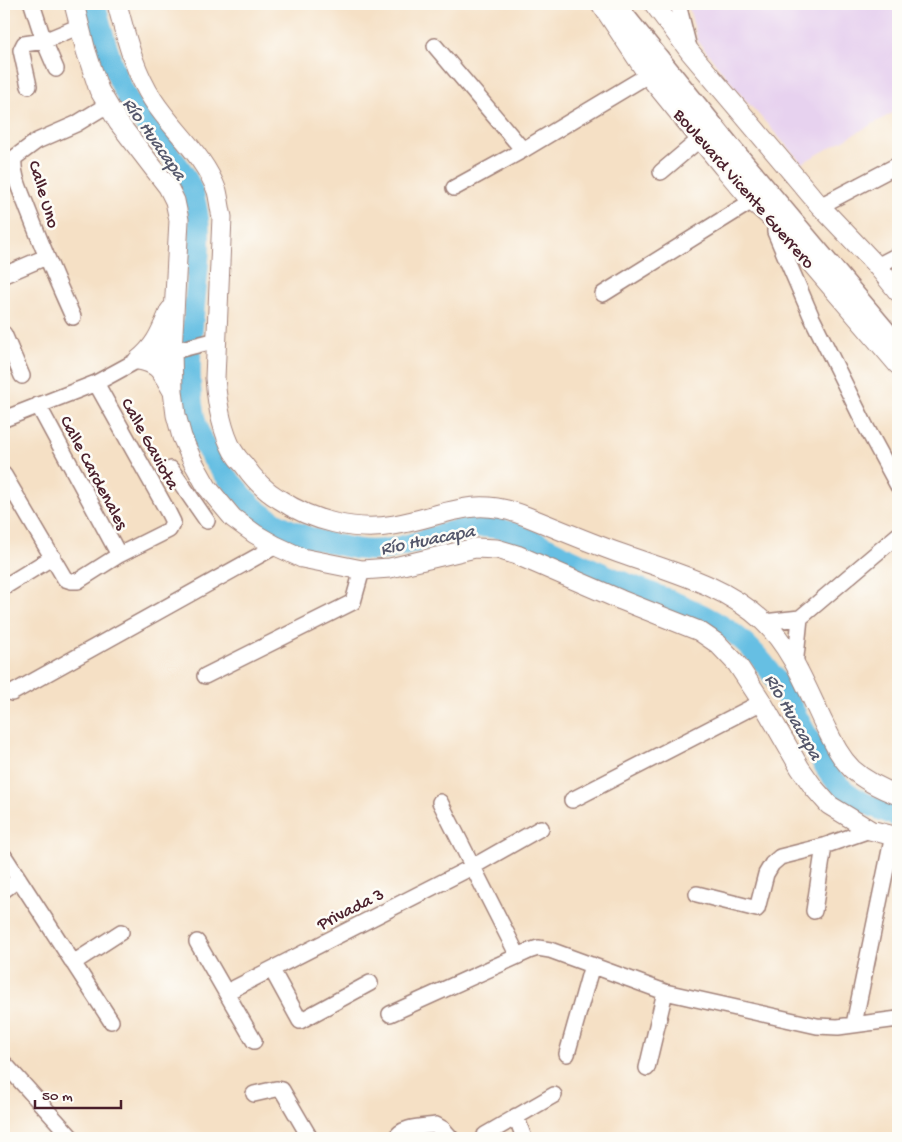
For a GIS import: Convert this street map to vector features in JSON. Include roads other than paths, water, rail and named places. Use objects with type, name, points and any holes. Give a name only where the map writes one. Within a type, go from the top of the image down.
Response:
[{"type":"highway","name":"Boulevard Vicente Guerrero","points":[[627,4],[742,146],[898,329]]},
{"type":"highway","name":"Boulevard Vicente Guerrero","points":[[607,6],[653,52],[734,152],[898,347]]},
{"type":"main road","points":[[74,4],[93,72],[107,105],[163,179],[175,201],[179,220],[174,300],[176,350],[172,391],[182,437],[193,462],[207,487],[233,518],[255,534],[302,558],[362,570],[390,568],[475,548],[497,549],[517,554],[698,631],[718,644],[737,664],[762,702],[800,768],[829,805],[870,830],[896,836]]},
{"type":"main road","points":[[116,4],[139,76],[153,100],[205,166],[217,191],[222,217],[214,341],[216,399],[223,427],[234,452],[253,477],[278,499],[309,515],[340,524],[363,527],[393,525],[471,506],[495,507],[518,513],[617,553],[704,583],[744,604],[764,622],[782,644],[795,666],[838,752],[852,769],[867,781],[898,795]]},
{"type":"main road","name":"Boulevard Vicente Guerrero","points":[[607,6],[648,75],[752,200],[775,220],[898,365]]},
{"type":"main road","points":[[662,6],[690,52],[820,206],[877,266],[898,292]]},
{"type":"main road","points":[[138,360],[153,345],[174,300]]},
{"type":"main road","points":[[138,360],[151,362],[158,368],[172,391]]},
{"type":"street","points":[[32,4],[56,70]]},
{"type":"street","points":[[678,4],[690,52]]},
{"type":"street","points":[[29,86],[21,50],[22,46],[24,44],[44,41],[80,26]]},
{"type":"street","points":[[436,46],[523,150]]},
{"type":"street","points":[[454,188],[523,150],[648,75]]},
{"type":"street","name":"Calle Uno","points":[[46,257],[18,184],[13,168],[14,158],[37,141],[76,124],[107,105]]},
{"type":"street","points":[[661,172],[700,139]]},
{"type":"street","points":[[820,206],[898,165]]},
{"type":"street","points":[[603,294],[752,200]]},
{"type":"street","points":[[775,220],[775,232],[812,318],[865,425],[898,486]]},
{"type":"street","points":[[877,266],[898,256]]},
{"type":"street","points":[[4,275],[46,257],[73,317]]},
{"type":"street","points":[[4,334],[22,376]]},
{"type":"street","points":[[4,419],[96,383],[138,360],[214,341]]},
{"type":"street","name":"Calle Gaviota","points":[[96,383],[173,522],[169,530],[118,556]]},
{"type":"street","name":"Calle Cardenales","points":[[38,405],[118,556]]},
{"type":"street","points":[[171,469],[207,521]]},
{"type":"street","points":[[4,475],[65,579],[78,581],[118,556]]},
{"type":"street","points":[[192,498],[207,487]]},
{"type":"street","points":[[764,622],[800,618],[898,534]]},
{"type":"street","points":[[12,693],[276,546]]},
{"type":"street","points":[[4,587],[53,557]]},
{"type":"street","points":[[205,676],[353,602],[362,570]]},
{"type":"street","points":[[795,666],[800,618]]},
{"type":"street","points":[[572,800],[762,702]]},
{"type":"street","points":[[440,802],[518,956]]},
{"type":"street","name":"Privada 3","points":[[226,992],[474,866],[541,828]]},
{"type":"street","points":[[697,894],[757,909],[766,874],[772,864],[780,857],[824,846],[870,830]]},
{"type":"street","points":[[854,1024],[896,836]]},
{"type":"street","points":[[814,911],[824,846]]},
{"type":"street","points":[[4,856],[111,1021]]},
{"type":"street","points":[[4,890],[19,879]]},
{"type":"street","points":[[73,963],[121,932]]},
{"type":"street","points":[[197,942],[254,1041]]},
{"type":"street","points":[[390,1014],[538,948],[550,950],[665,992],[817,1026],[838,1027],[898,1019]]},
{"type":"street","points":[[567,1054],[592,965]]},
{"type":"street","points":[[272,970],[300,1021],[370,983]]},
{"type":"street","points":[[647,1068],[665,992]]},
{"type":"street","points":[[4,1063],[72,1138]]},
{"type":"street","points":[[254,1094],[276,1089],[282,1090],[310,1138]]},
{"type":"street","points":[[485,1135],[554,1095]]},
{"type":"street","points":[[516,1116],[524,1138]]},
{"type":"street","points":[[396,1138],[402,1130],[436,1125],[443,1129],[451,1138]]},
{"type":"waterway","name":"Río Huacapa","points":[[95,4],[110,58],[120,84],[141,120],[183,172],[194,196],[198,214],[199,241],[190,358],[192,405],[197,426],[207,451],[214,462],[254,507],[278,523],[303,535],[357,549],[390,549],[454,531],[471,528],[497,528],[534,541],[579,563],[695,611],[727,629],[743,641],[770,671],[824,765],[840,786],[860,800],[898,817]]}]
